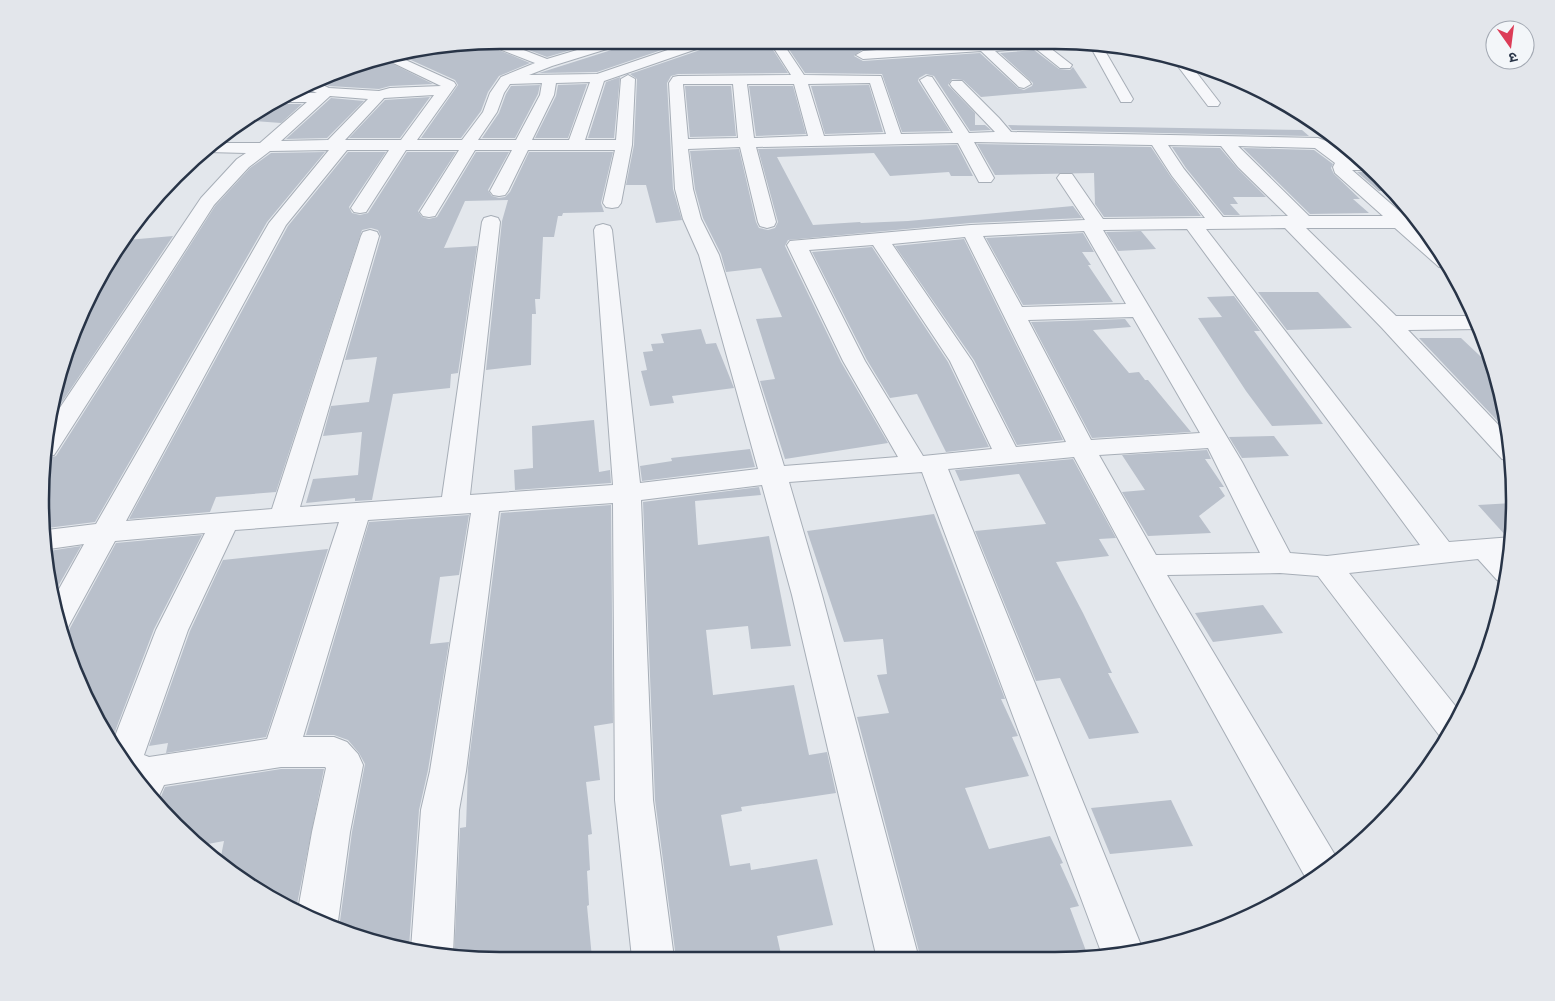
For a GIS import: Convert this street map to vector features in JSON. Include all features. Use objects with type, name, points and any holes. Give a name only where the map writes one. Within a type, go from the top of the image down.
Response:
[{"type":"street","points":[[510,49],[547,63]]},
{"type":"street","points":[[428,212],[490,112],[497,94],[506,80],[547,63],[593,49]]},
{"type":"street","points":[[506,80],[598,78],[683,49]]},
{"type":"street","points":[[781,49],[800,79],[817,141]]},
{"type":"street","points":[[858,49],[872,65],[895,139]]},
{"type":"street","points":[[863,55],[903,49]]},
{"type":"street","points":[[926,49],[939,63]]},
{"type":"street","points":[[985,49],[1024,84]]},
{"type":"street","points":[[1044,49],[1065,65]]},
{"type":"street","points":[[1099,52],[1126,99]]},
{"type":"street","points":[[360,208],[403,145],[450,85],[397,61]]},
{"type":"street","points":[[1187,69],[1213,104]]},
{"type":"street","points":[[575,146],[598,78]]},
{"type":"street","points":[[628,79],[624,145],[608,216],[627,493],[634,800],[652,952]]},
{"type":"street","points":[[739,79],[747,143],[767,222]]},
{"type":"street","points":[[876,79],[678,80],[676,83],[684,189],[692,219],[710,255],[794,541],[876,880],[896,952]]},
{"type":"street","points":[[498,192],[547,95],[550,80]]},
{"type":"street","points":[[927,80],[964,138],[986,178]]},
{"type":"street","points":[[955,80],[994,121],[1006,137]]},
{"type":"street","points":[[301,95],[320,91],[379,95],[390,92],[444,91]]},
{"type":"street","points":[[54,435],[207,202],[244,163],[265,147],[320,91]]},
{"type":"street","points":[[62,610],[278,224],[337,145],[379,95]]},
{"type":"street","points":[[680,144],[1006,137],[1224,140],[1318,143],[1325,146],[1347,165]]},
{"type":"street","points":[[1156,139],[1178,172],[1219,224]]},
{"type":"street","points":[[1224,140],[1297,222],[1502,443]]},
{"type":"street","points":[[218,148],[469,144],[624,145]]},
{"type":"street","points":[[1357,165],[1347,165],[1341,167],[1341,169],[1428,247]]},
{"type":"street","points":[[1066,178],[1094,225],[1139,310],[1216,440],[1280,563]]},
{"type":"street","points":[[1121,947],[923,463],[900,437],[854,361],[797,245],[971,231],[1094,225],[1410,221]]},
{"type":"street","points":[[432,947],[440,810],[448,771],[470,505],[490,222]]},
{"type":"street","points":[[1192,223],[1441,552]]},
{"type":"street","points":[[971,231],[1016,314],[1082,448],[1320,866]]},
{"type":"street","points":[[283,518],[370,236]]},
{"type":"street","points":[[879,239],[961,361],[1008,456]]},
{"type":"street","points":[[1016,314],[1139,310]]},
{"type":"street","points":[[1390,323],[1470,323]]},
{"type":"street","points":[[51,539],[106,532],[627,493],[774,475],[1008,456],[1082,448],[1216,440]]},
{"type":"street","points":[[281,752],[356,513]]},
{"type":"street","points":[[126,753],[172,630],[224,523]]},
{"type":"street","points":[[1147,565],[1280,563],[1328,566],[1441,552],[1499,548]]},
{"type":"street","points":[[1328,566],[1448,722]]},
{"type":"street","points":[[147,780],[281,752],[334,752],[345,765],[331,832],[318,914]]},
{"type":"building","points":[[497,49],[530,63],[499,76],[488,92],[481,111],[461,138],[421,138],[458,85],[455,80],[407,58],[471,50]]},
{"type":"building","points":[[526,49],[574,49],[547,57]]},
{"type":"building","points":[[615,49],[665,49],[597,72],[539,73]]},
{"type":"building","points":[[703,49],[773,49],[788,73],[678,74],[671,76],[667,83],[673,189],[682,220],[656,223],[646,185],[626,185],[634,145],[637,79],[630,74]]},
{"type":"building","points":[[789,49],[863,49],[854,56],[863,61],[980,53],[1018,88],[1024,90],[1032,86],[1033,83],[1000,53],[1034,50],[1059,69],[1070,70],[1073,67],[1087,88],[981,97],[963,80],[952,79],[948,85],[975,113],[975,125],[985,125],[991,130],[970,131],[934,76],[926,74],[919,78],[918,81],[950,131],[902,132],[882,74],[805,73]]},
{"type":"building","points":[[390,62],[433,84],[390,86],[379,89],[325,84]]},
{"type":"building","points":[[620,77],[614,138],[588,138],[606,82]]},
{"type":"building","points":[[587,84],[568,138],[535,138],[556,96],[558,85]]},
{"type":"building","points":[[540,85],[538,94],[515,138],[482,138],[499,113],[511,86]]},
{"type":"building","points":[[869,85],[883,132],[825,134],[811,86]]},
{"type":"building","points":[[685,86],[731,86],[736,136],[690,137]]},
{"type":"building","points":[[749,86],[793,86],[806,134],[756,136]]},
{"type":"building","points":[[430,97],[400,138],[349,138],[385,100]]},
{"type":"building","points":[[331,98],[364,101],[327,138],[286,139]]},
{"type":"building","points":[[285,104],[302,104],[281,123],[256,121]]},
{"type":"building","points":[[1008,125],[1302,130],[1309,136],[1012,130]]},
{"type":"building","points":[[977,144],[1151,147],[1201,216],[1104,217],[1095,204],[1094,173],[995,175]]},
{"type":"building","points":[[957,145],[973,176],[951,176],[949,172],[890,176],[874,153],[777,157],[813,225],[908,221],[1073,206],[1082,218],[971,223],[788,240],[785,246],[841,362],[888,443],[785,459],[760,381],[775,379],[756,319],[782,317],[761,268],[726,272],[721,254],[703,218],[695,189],[690,151],[739,149],[756,222],[759,228],[768,230],[775,228],[778,222],[758,149]]},
{"type":"building","points":[[1172,147],[1220,148],[1266,197],[1233,197],[1238,204],[1230,204],[1240,215],[1224,215],[1186,168]]},
{"type":"building","points":[[1243,148],[1314,150],[1333,164],[1331,168],[1334,174],[1360,199],[1353,199],[1369,213],[1310,214]]},
{"type":"building","points":[[325,152],[267,222],[95,522],[50,528],[49,500],[51,457],[56,456],[215,206],[250,168],[271,153]]},
{"type":"building","points":[[348,152],[386,152],[349,207],[352,213],[360,215],[368,213],[407,152],[456,152],[418,211],[422,217],[429,219],[437,217],[476,152],[509,152],[488,190],[492,196],[499,198],[505,197],[510,192],[529,152],[613,152],[601,203],[604,212],[563,213],[562,216],[558,216],[554,237],[543,237],[540,299],[535,299],[536,314],[532,314],[531,365],[486,370],[502,221],[508,200],[465,201],[444,248],[477,246],[458,373],[451,374],[450,388],[393,394],[372,500],[355,501],[355,498],[306,503],[313,479],[358,475],[362,432],[323,436],[331,406],[369,402],[377,357],[345,360],[381,237],[378,230],[371,228],[362,230],[276,492],[216,497],[210,512],[129,519],[288,226]]},
{"type":"building","points":[[1357,172],[1364,172],[1383,191],[1379,191]]},
{"type":"building","points":[[1141,231],[1156,249],[1118,251],[1106,232]]},
{"type":"building","points":[[1083,233],[1094,252],[1082,252],[1091,265],[1088,265],[1113,302],[1023,305],[986,238]]},
{"type":"building","points":[[173,236],[58,408],[83,328],[109,275],[132,240]]},
{"type":"building","points":[[964,239],[1063,440],[1017,445],[974,360],[895,246]]},
{"type":"building","points":[[872,247],[948,362],[989,447],[946,452],[917,394],[890,398],[867,360],[812,252]]},
{"type":"building","points":[[1258,292],[1318,292],[1352,328],[1287,330]]},
{"type":"building","points":[[1234,296],[1260,331],[1254,331],[1323,424],[1272,426],[1246,391],[1198,318],[1222,317],[1207,297]]},
{"type":"building","points":[[1125,319],[1131,327],[1093,330],[1129,373],[1139,372],[1145,380],[1148,380],[1191,432],[1092,438],[1031,322]]},
{"type":"building","points":[[701,329],[706,344],[716,343],[734,388],[672,396],[674,403],[650,406],[641,371],[647,370],[643,352],[653,351],[651,344],[664,343],[661,334]]},
{"type":"building","points":[[1419,338],[1461,338],[1483,359],[1499,423]]},
{"type":"building","points":[[594,420],[599,472],[610,470],[611,483],[515,490],[514,470],[533,468],[532,426]]},
{"type":"building","points":[[1274,436],[1289,456],[1242,458],[1229,437]]},
{"type":"building","points":[[750,449],[755,467],[642,481],[640,466],[672,461],[671,458]]},
{"type":"building","points":[[1207,450],[1211,459],[1205,459],[1224,487],[1219,487],[1225,496],[1199,516],[1211,533],[1148,536],[1122,492],[1145,490],[1122,455]]},
{"type":"building","points":[[1073,459],[1116,538],[1099,539],[1109,556],[1056,562],[1083,613],[1112,673],[1108,673],[1139,733],[1089,739],[1060,678],[1036,681],[975,531],[1046,524],[1019,474],[960,481],[955,470]]},
{"type":"building","points":[[759,487],[761,495],[695,501],[698,545],[769,536],[791,646],[751,649],[748,626],[706,630],[713,695],[794,685],[809,755],[827,752],[836,793],[741,807],[742,811],[721,815],[730,866],[750,863],[751,870],[817,859],[833,925],[777,936],[780,952],[675,952],[655,800],[643,502]]},
{"type":"building","points":[[1506,503],[1505,534],[1478,505]]},
{"type":"building","points":[[611,505],[613,723],[594,726],[600,780],[586,782],[592,834],[588,835],[590,870],[587,871],[589,905],[587,906],[591,952],[500,952],[454,949],[460,828],[466,827],[468,768],[501,513]]},
{"type":"building","points":[[934,514],[1005,699],[1001,699],[1018,736],[1012,737],[1029,776],[965,788],[989,849],[1050,836],[1063,863],[1060,864],[1079,906],[1070,908],[1086,951],[919,952],[857,717],[889,713],[877,675],[887,674],[883,639],[844,642],[807,531]]},
{"type":"building","points":[[469,515],[459,575],[440,577],[430,644],[449,642],[428,770],[419,810],[409,943],[339,922],[352,832],[365,764],[348,740],[334,735],[306,735],[369,522]]},
{"type":"building","points":[[202,535],[154,629],[114,734],[95,700],[83,673],[68,630],[116,543]]},
{"type":"building","points":[[81,546],[57,588],[53,559],[52,551]]},
{"type":"building","points":[[328,549],[266,737],[166,753],[168,743],[149,746],[190,631],[223,560]]},
{"type":"building","points":[[1263,605],[1283,633],[1213,642],[1195,613]]},
{"type":"building","points":[[281,769],[324,769],[297,904],[275,892],[225,859],[221,856],[224,841],[208,844],[203,840],[161,798],[165,787]]},
{"type":"building","points":[[1171,800],[1193,846],[1110,854],[1091,808]]}]
